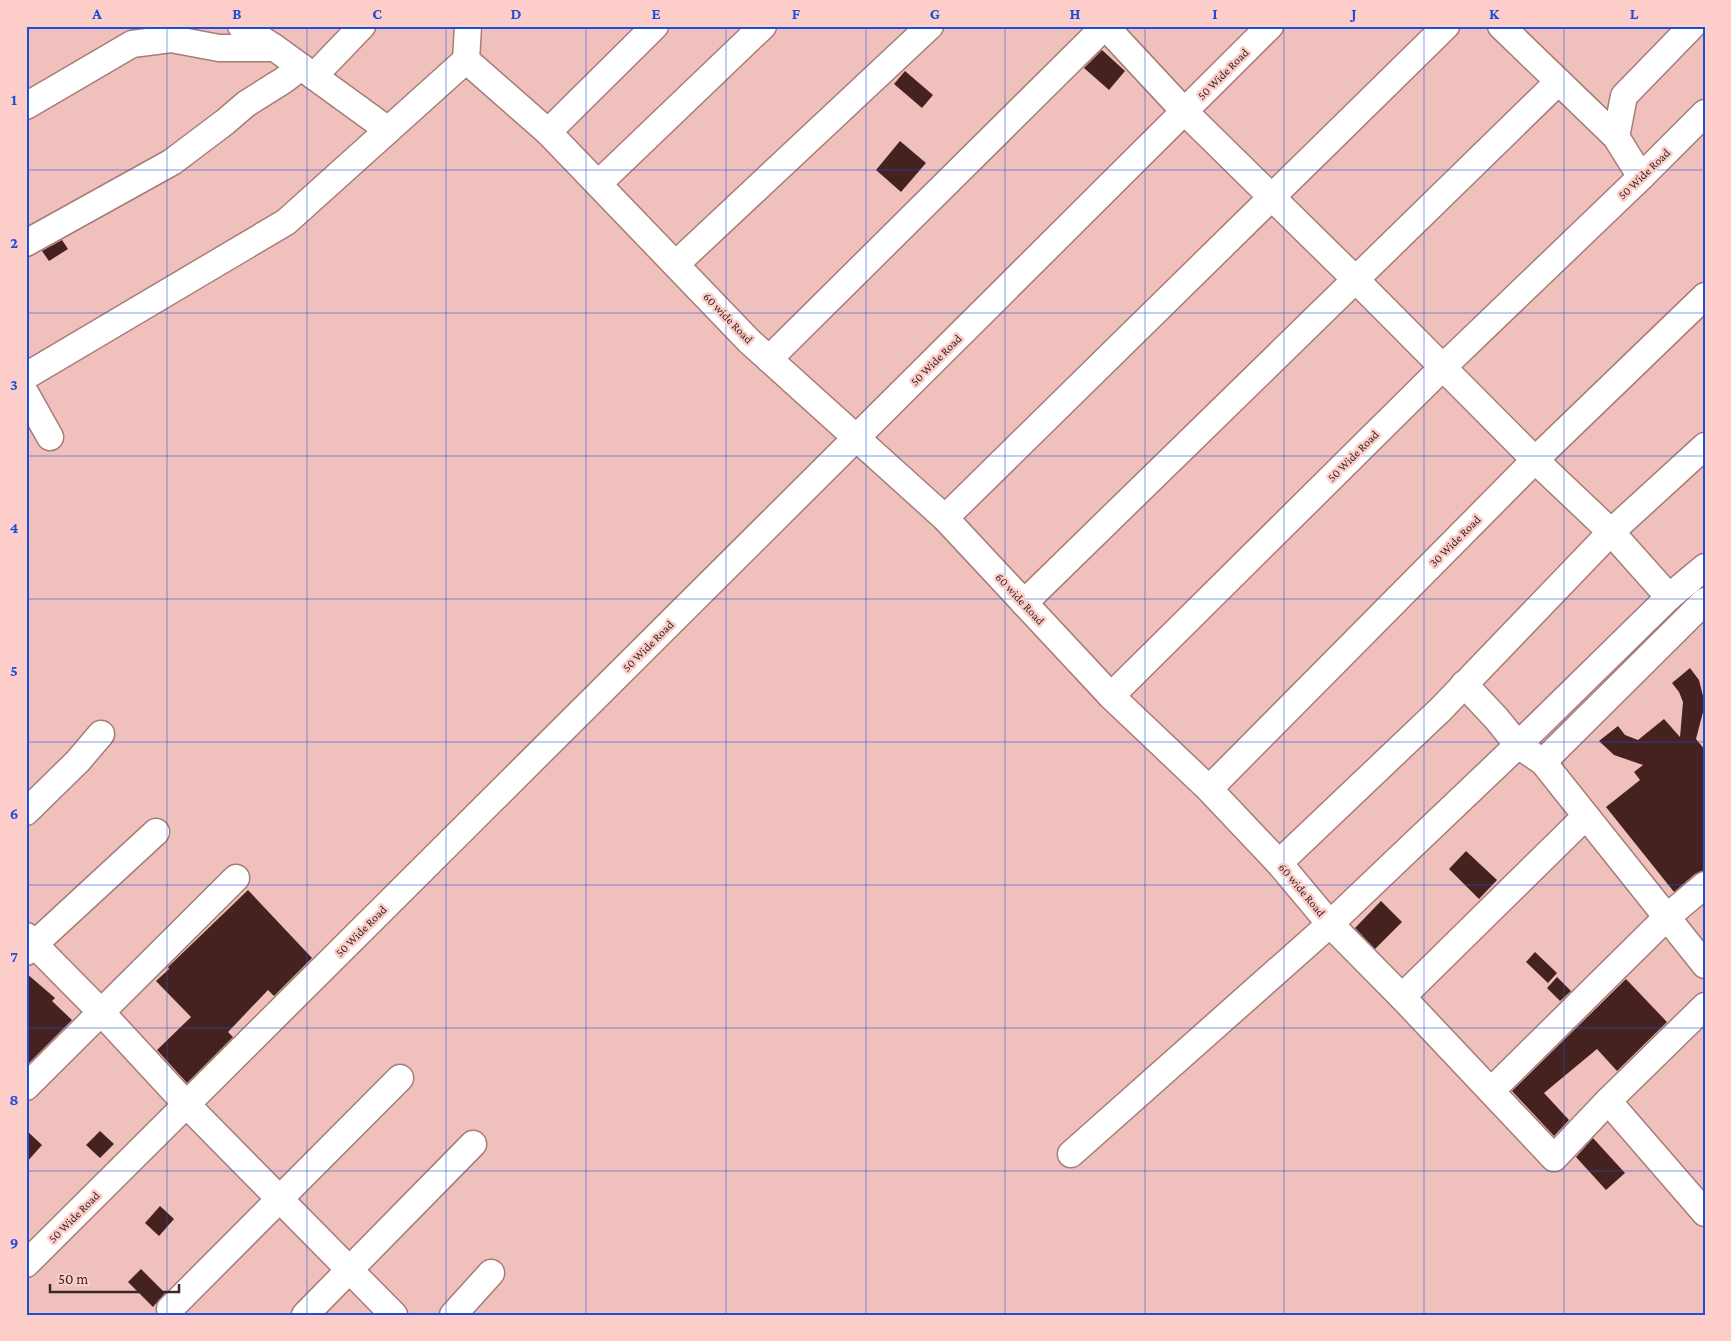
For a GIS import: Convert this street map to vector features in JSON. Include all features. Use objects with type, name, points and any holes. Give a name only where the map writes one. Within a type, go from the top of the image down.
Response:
[{"type":"street","points":[[241,26],[275,48],[388,130]]},
{"type":"street","points":[[26,243],[172,162],[246,104],[284,80],[307,71],[362,26]]},
{"type":"street","points":[[50,437],[28,377],[286,222],[466,60],[468,26]]},
{"type":"street","points":[[548,132],[655,26]]},
{"type":"street","points":[[599,184],[763,26]]},
{"type":"street","points":[[676,264],[930,26]]},
{"type":"street","points":[[769,359],[1105,26],[1186,112],[1356,279],[1535,460],[1611,532],[1691,585],[1518,744],[1330,924],[1071,1154]]},
{"type":"street","name":"50 Wide Road","points":[[26,1264],[1186,112],[1270,26]]},
{"type":"street","points":[[945,518],[1446,26]]},
{"type":"street","points":[[1501,26],[1616,137],[1641,177]]},
{"type":"street","points":[[1616,137],[1624,96],[1692,26]]},
{"type":"street","points":[[26,106],[132,44],[171,39],[219,48],[275,48]]},
{"type":"street","name":"60 wide Road","points":[[466,60],[548,132],[749,341],[945,518],[1111,696],[1209,789],[1278,862],[1330,924],[1402,997],[1554,1158],[1608,1101]]},
{"type":"street","points":[[1024,603],[1558,82]]},
{"type":"street","name":"50 Wide Road","points":[[1111,696],[1443,367],[1705,114]]},
{"type":"street","name":"30 Wide Road","points":[[1209,789],[1535,460],[1705,296]]},
{"type":"street","points":[[1278,862],[1441,709],[1611,532],[1705,446]]},
{"type":"street","points":[[1542,762],[1705,601]]},
{"type":"street","points":[[1464,684],[1518,744],[1542,762],[1705,965]]},
{"type":"street","points":[[26,812],[78,761],[101,734]]},
{"type":"street","points":[[1402,997],[1586,816]]},
{"type":"street","points":[[156,832],[29,944],[102,1012],[187,1105],[394,1315]]},
{"type":"street","points":[[26,1087],[236,878]]},
{"type":"street","points":[[1491,1091],[1667,917],[1705,885]]},
{"type":"street","points":[[1705,1006],[1608,1101],[1705,1213]]},
{"type":"street","points":[[170,1309],[400,1078]]},
{"type":"street","points":[[305,1315],[473,1144]]},
{"type":"street","points":[[453,1315],[491,1273]]},
{"type":"building","points":[[1102,50],[1125,71],[1109,90],[1084,68]]},
{"type":"building","points":[[905,71],[933,95],[922,108],[894,84]]},
{"type":"building","points":[[900,141],[926,163],[901,192],[876,170]]},
{"type":"building","points":[[62,240],[68,249],[49,261],[42,251]]},
{"type":"building","points":[[1690,668],[1699,680],[1703,696],[1703,712],[1696,739],[1705,750],[1705,870],[1695,874],[1674,892],[1606,807],[1640,780],[1634,772],[1643,765],[1614,755],[1599,741],[1618,726],[1625,735],[1638,740],[1664,719],[1680,737],[1683,702],[1679,692],[1672,683]]},
{"type":"building","points":[[1466,851],[1497,880],[1479,899],[1449,869]]},
{"type":"building","points":[[248,890],[312,958],[274,996],[268,990],[228,1032],[233,1037],[187,1083],[157,1050],[191,1017],[156,981],[169,969],[168,967]]},
{"type":"building","points":[[1381,901],[1402,922],[1375,949],[1355,928]]},
{"type":"building","points":[[1535,952],[1557,973],[1548,983],[1526,962]]},
{"type":"building","points":[[26,973],[55,998],[52,1001],[72,1020],[26,1066]]},
{"type":"building","points":[[1557,977],[1571,991],[1560,1001],[1547,988]]},
{"type":"building","points":[[1626,979],[1667,1022],[1617,1071],[1597,1049],[1544,1093],[1569,1120],[1554,1136],[1512,1091]]},
{"type":"building","points":[[26,1130],[42,1145],[26,1163]]},
{"type":"building","points":[[100,1131],[114,1144],[100,1158],[86,1145]]},
{"type":"building","points":[[1593,1138],[1625,1173],[1606,1190],[1576,1157]]},
{"type":"building","points":[[160,1206],[174,1219],[159,1236],[145,1223]]},
{"type":"building","points":[[141,1269],[165,1293],[153,1307],[128,1282]]}]
